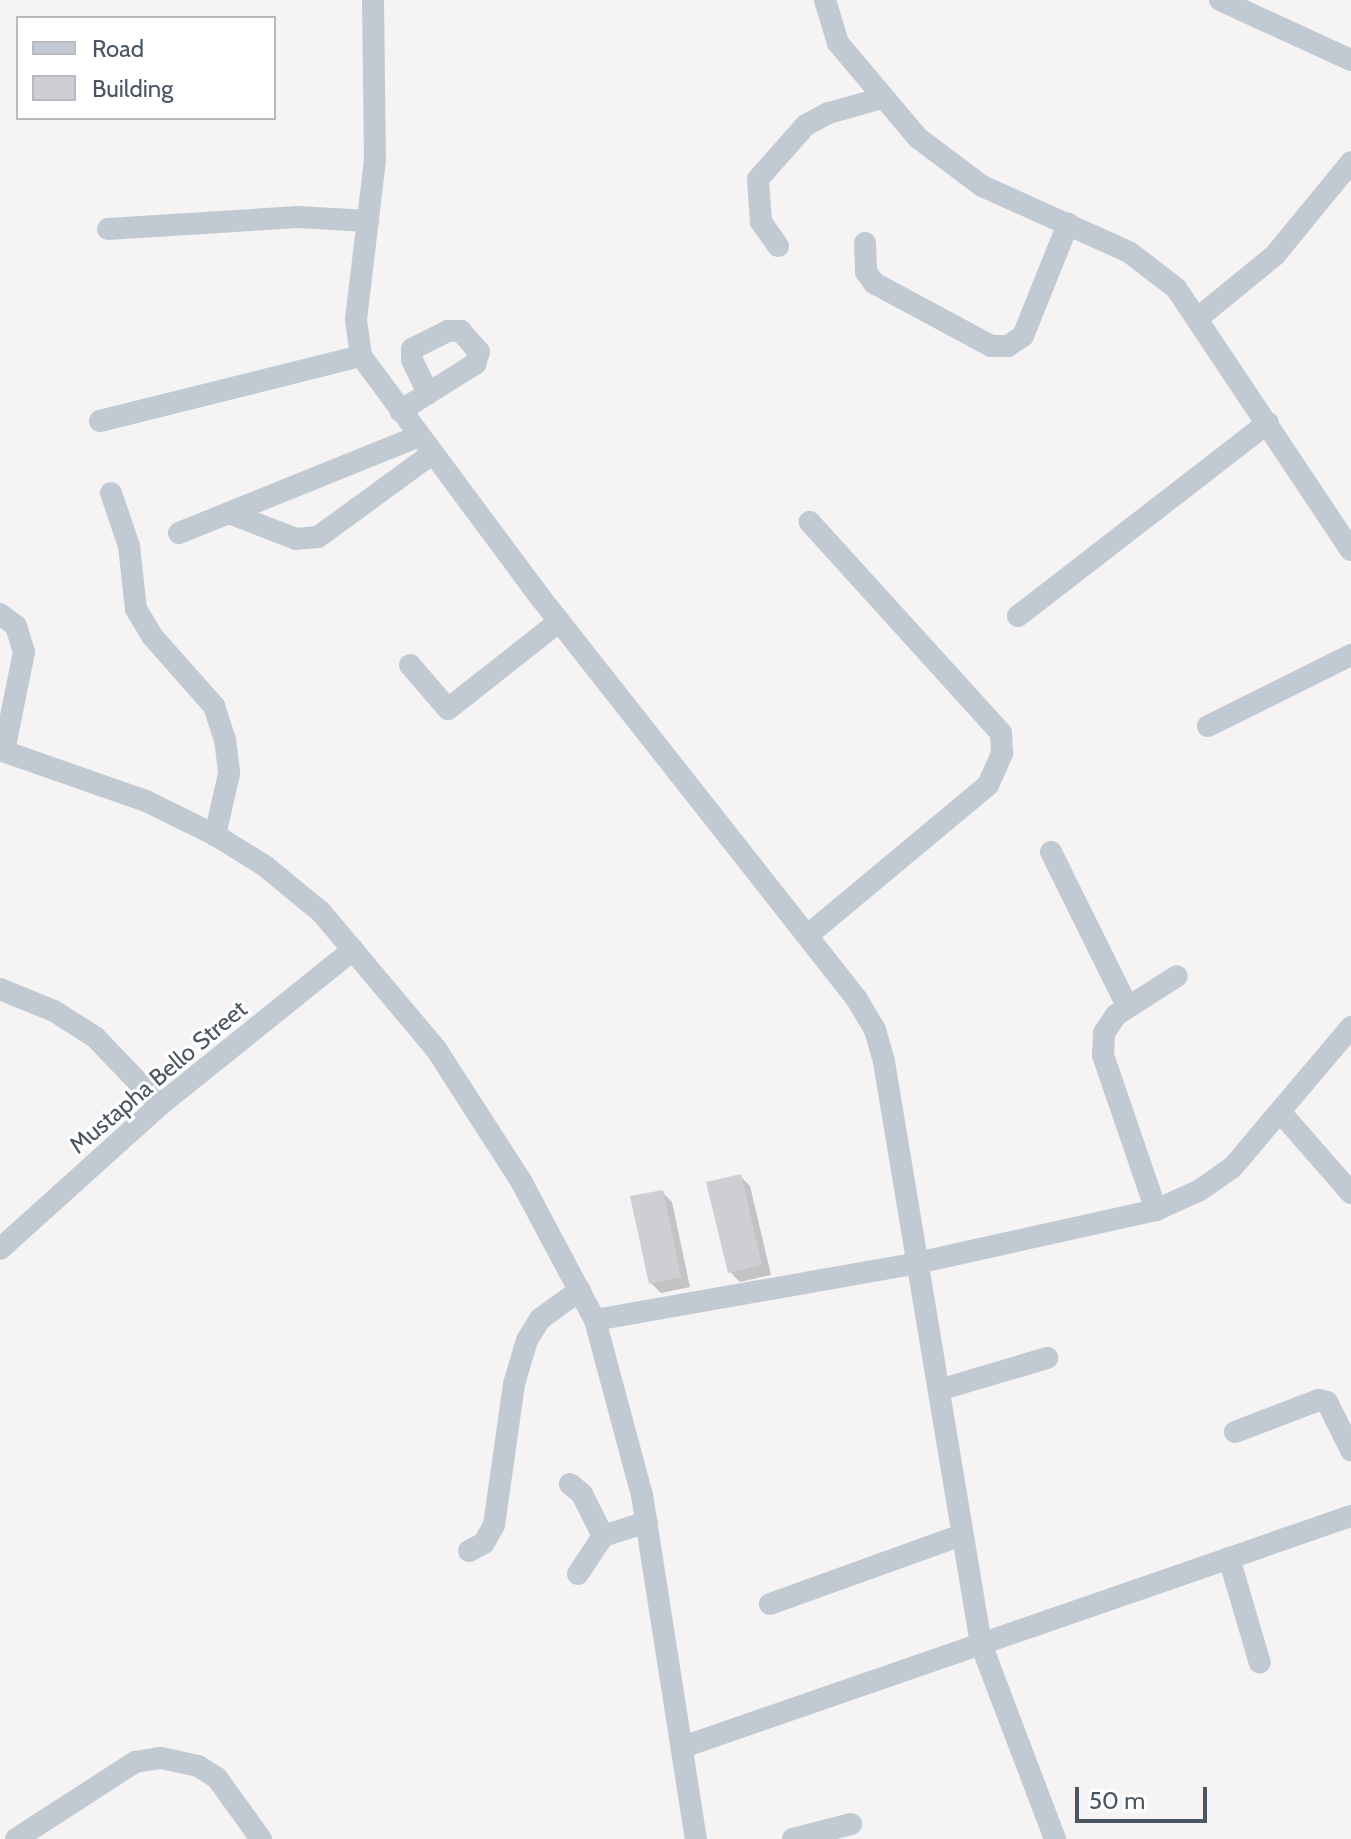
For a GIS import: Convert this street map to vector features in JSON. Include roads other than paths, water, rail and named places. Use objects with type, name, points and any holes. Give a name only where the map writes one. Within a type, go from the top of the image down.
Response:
[{"type":"street","points":[[373,0],[375,160],[356,320],[361,356],[560,621],[808,935],[875,1030],[981,1644],[1055,1839]]},
{"type":"street","points":[[825,0],[838,43],[918,138],[982,186],[1068,224],[1156,270],[1198,318],[1351,550]]},
{"type":"street","points":[[1220,0],[1351,60]]},
{"type":"street","points":[[778,246],[761,222],[758,179],[806,125],[829,113],[882,98]]},
{"type":"street","points":[[1198,318],[1275,255],[1351,162]]},
{"type":"street","points":[[108,229],[298,217],[368,221]]},
{"type":"street","points":[[865,243],[866,272],[874,283],[991,346],[1008,346],[1023,336],[1068,224]]},
{"type":"street","points":[[100,421],[361,356]]},
{"type":"street","points":[[400,411],[428,393]]},
{"type":"street","points":[[1018,616],[1268,423]]},
{"type":"street","points":[[179,533],[370,456],[426,445]]},
{"type":"street","points":[[229,513],[308,539],[391,484],[426,445]]},
{"type":"street","points":[[370,456],[391,484]]},
{"type":"street","points":[[111,493],[129,546],[136,609],[152,636],[214,706],[225,739],[229,774],[215,835]]},
{"type":"street","points":[[808,935],[988,785],[1002,753],[1001,733],[810,522]]},
{"type":"street","points":[[0,614],[16,626],[24,652],[2,750],[146,801],[215,835],[265,866],[321,912],[436,1049],[521,1181],[595,1320],[647,1522],[696,1839]]},
{"type":"street","points":[[410,665],[448,709],[560,621]]},
{"type":"street","points":[[1208,726],[1351,655]]},
{"type":"street","points":[[1051,852],[1127,1006]]},
{"type":"street","name":"Mustapha Bello Street","points":[[0,1249],[160,1105],[353,950]]},
{"type":"street","points":[[1156,1210],[1103,1055],[1104,1033],[1127,1006],[1177,976]]},
{"type":"street","points":[[0,989],[54,1011],[95,1037],[160,1105]]},
{"type":"street","points":[[595,1320],[917,1263],[1156,1210],[1200,1190],[1232,1168],[1282,1114],[1351,1027]]},
{"type":"street","points":[[1282,1114],[1351,1193]]},
{"type":"street","points":[[469,1551],[484,1543],[494,1525],[514,1384],[527,1340],[540,1319],[580,1290]]},
{"type":"street","points":[[939,1390],[1047,1358]]},
{"type":"street","points":[[1235,1432],[1319,1400],[1327,1402],[1351,1450]]},
{"type":"street","points":[[570,1484],[582,1494],[603,1536]]},
{"type":"street","points":[[683,1747],[1351,1516]]},
{"type":"street","points":[[578,1574],[603,1536],[647,1522]]},
{"type":"street","points":[[770,1604],[962,1535]]},
{"type":"street","points":[[1229,1558],[1260,1663]]},
{"type":"street","points":[[16,1839],[135,1762],[161,1758],[198,1766],[217,1778],[261,1839]]},
{"type":"street","points":[[793,1839],[851,1824]]}]
